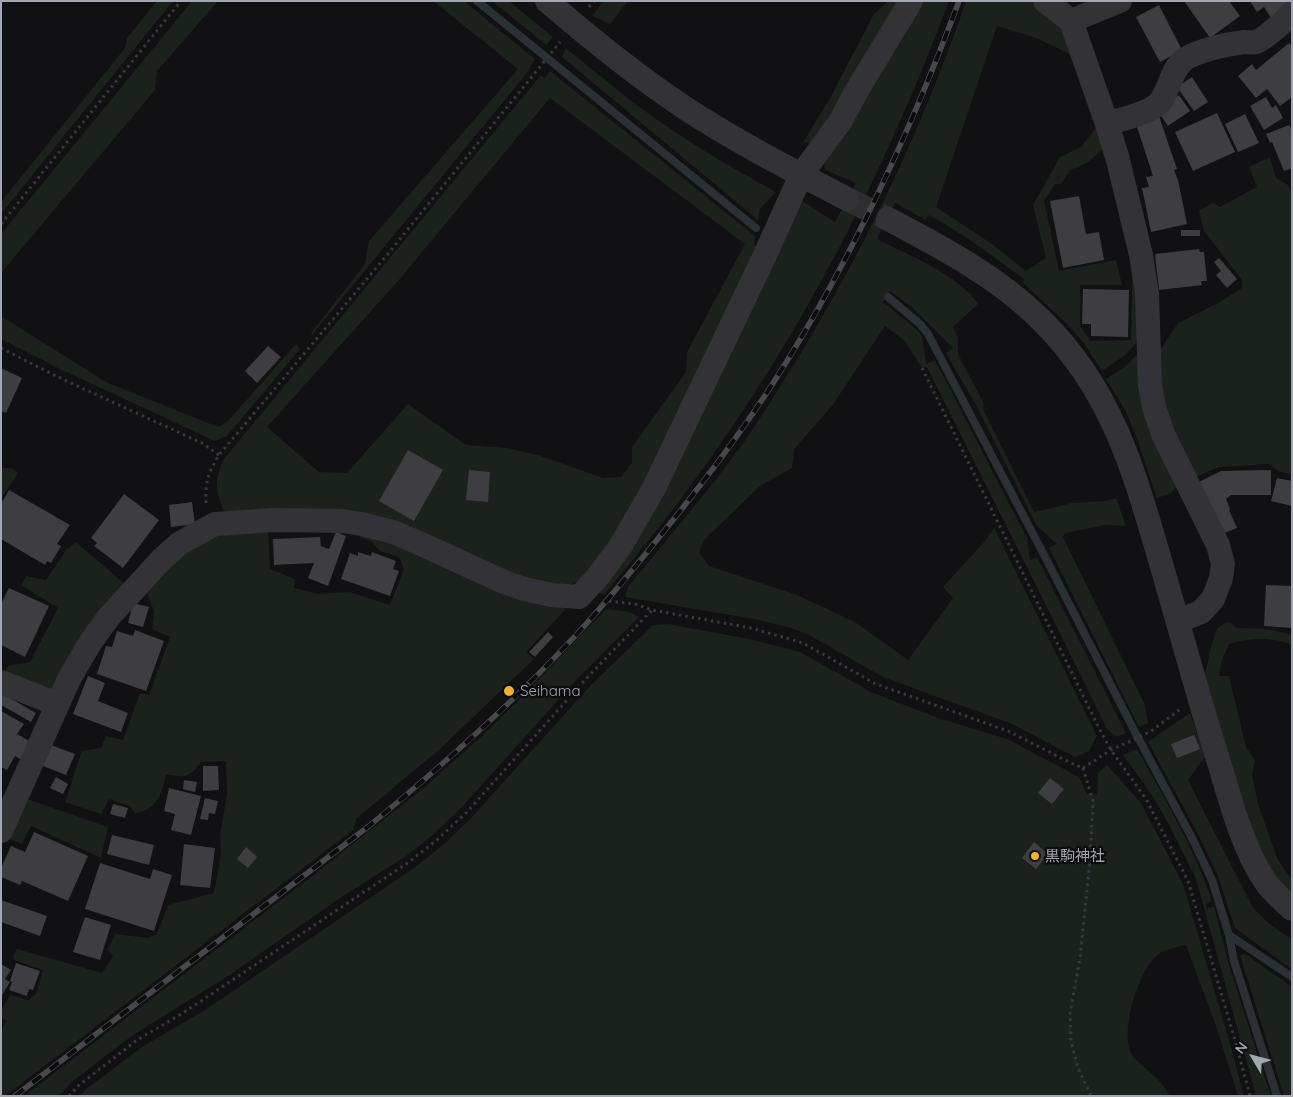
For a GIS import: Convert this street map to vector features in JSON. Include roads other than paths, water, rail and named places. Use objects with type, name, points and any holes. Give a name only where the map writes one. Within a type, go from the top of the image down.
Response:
[{"type":"street","points":[[547,1],[574,25],[640,76],[685,107],[722,131],[847,199]]},
{"type":"street","points":[[1,831],[73,672],[108,618],[161,560],[180,543],[215,524],[276,520],[342,520],[362,524],[393,532],[419,542],[486,574],[517,586],[552,595],[579,597],[596,579],[620,547],[654,488],[801,175],[840,122],[911,1]]},
{"type":"street","points":[[1045,1],[1071,21],[1107,124],[1118,160],[1141,255],[1146,294],[1150,385],[1154,407],[1163,434],[1218,545],[1223,564],[1222,578],[1213,599],[1201,612],[1178,621]]},
{"type":"street","points":[[1071,21],[1120,1]]},
{"type":"street","points":[[1107,124],[1149,109],[1160,102],[1174,73],[1184,60],[1195,54],[1216,48],[1244,42],[1256,42],[1273,30],[1292,12]]},
{"type":"street","points":[[888,219],[958,257],[1016,298],[1044,322],[1068,349],[1092,381],[1113,419],[1131,463],[1178,621],[1197,693],[1234,810],[1251,856],[1264,879],[1292,908]]},
{"type":"street","points":[[1,682],[57,704]]},
{"type":"waterway","points":[[477,1],[756,228]]},
{"type":"waterway","points":[[888,297],[920,324],[928,334],[1192,838],[1212,880],[1229,935],[1234,961],[1277,1096]]},
{"type":"waterway","points":[[1229,935],[1292,977]]},
{"type":"tunnel","points":[[847,199],[888,219]]},
{"type":"railway","points":[[15,1096],[369,826],[450,757],[502,709],[553,660],[603,605],[711,471],[766,394],[795,348],[849,252],[897,153],[959,1]]},
{"type":"place","name":"Seihama","points":[[509,691]]},
{"type":"place","name":"黒駒神社","points":[[1035,856]]}]
